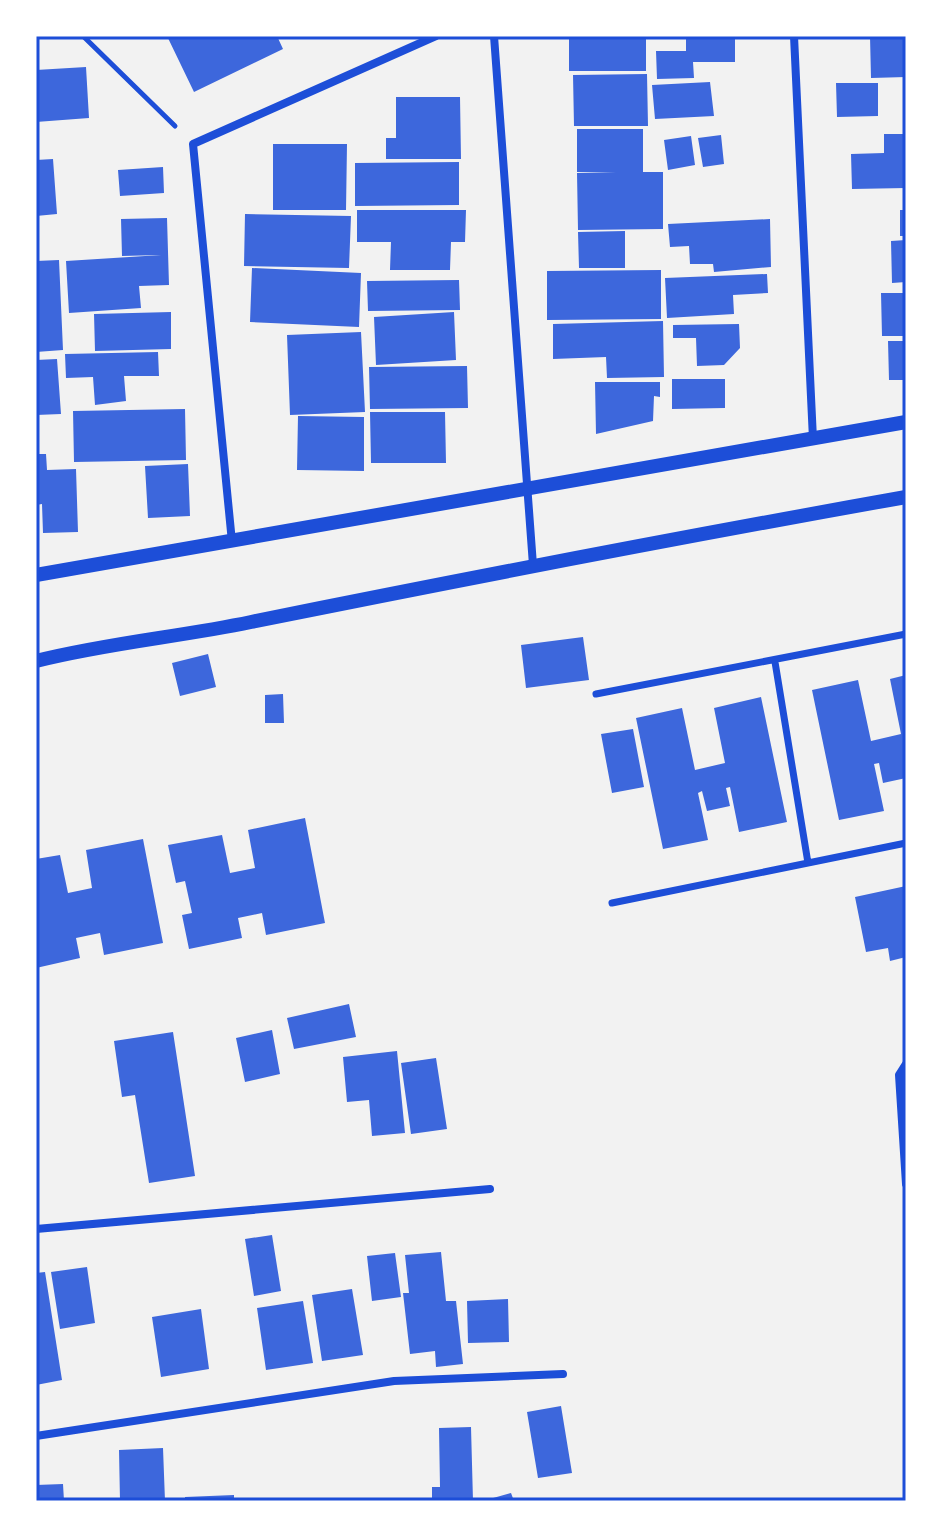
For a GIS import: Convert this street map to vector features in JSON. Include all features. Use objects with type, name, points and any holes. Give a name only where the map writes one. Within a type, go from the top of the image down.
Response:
[{"type":"street","points":[[232,542],[193,144],[436,36]]},
{"type":"street","points":[[494,36],[533,565]]},
{"type":"street","points":[[794,36],[813,440]]},
{"type":"street","points":[[36,575],[906,422]]},
{"type":"street","points":[[36,661],[94,647],[229,626],[533,565],[906,497]]},
{"type":"street","points":[[596,694],[775,662],[906,634]]},
{"type":"street","points":[[775,662],[808,863]]},
{"type":"street","points":[[612,903],[906,843]]},
{"type":"street","points":[[906,1064],[899,1075],[906,1184]]},
{"type":"street","points":[[36,1229],[490,1189]]},
{"type":"street","points":[[36,1436],[394,1381],[563,1374]]},
{"type":"path","points":[[83,36],[193,144]]},
{"type":"building","points":[[167,36],[277,36],[283,49],[194,92]]},
{"type":"building","points":[[569,36],[646,36],[646,71],[569,71]]},
{"type":"building","points":[[735,36],[735,62],[693,62],[694,78],[657,79],[656,51],[686,51],[686,38]]},
{"type":"building","points":[[870,36],[906,36],[906,77],[871,78]]},
{"type":"building","points":[[86,67],[89,118],[36,122],[36,70]]},
{"type":"building","points":[[647,74],[648,126],[574,126],[573,75]]},
{"type":"building","points":[[710,82],[714,116],[655,119],[652,85]]},
{"type":"building","points":[[836,83],[878,83],[878,116],[837,117]]},
{"type":"building","points":[[396,97],[460,97],[461,159],[386,159],[386,138],[396,138]]},
{"type":"building","points":[[577,129],[643,129],[643,172],[663,172],[663,229],[578,230],[577,173],[616,172],[577,172]]},
{"type":"building","points":[[884,134],[906,134],[906,188],[852,189],[851,154],[884,153]]},
{"type":"building","points":[[721,135],[724,164],[703,167],[698,138]]},
{"type":"building","points":[[691,136],[695,165],[668,170],[664,140]]},
{"type":"building","points":[[273,144],[347,144],[346,210],[273,210]]},
{"type":"building","points":[[53,159],[57,214],[36,216],[36,160]]},
{"type":"building","points":[[459,162],[459,205],[355,206],[355,163]]},
{"type":"building","points":[[163,167],[164,193],[120,196],[118,170]]},
{"type":"building","points":[[357,210],[466,210],[465,242],[451,242],[450,270],[390,270],[391,242],[357,242]]},
{"type":"building","points":[[900,210],[906,210],[906,236],[900,236]]},
{"type":"building","points":[[245,214],[351,216],[349,268],[244,266]]},
{"type":"building","points":[[167,218],[169,285],[139,286],[141,308],[69,313],[66,261],[161,255],[122,256],[121,219]]},
{"type":"building","points":[[770,219],[771,267],[714,272],[713,264],[690,264],[689,246],[670,247],[668,224]]},
{"type":"building","points":[[625,231],[625,268],[579,268],[578,232]]},
{"type":"building","points":[[906,240],[906,282],[892,283],[891,241]]},
{"type":"building","points":[[59,260],[63,350],[36,352],[36,261]]},
{"type":"building","points":[[252,268],[361,273],[359,327],[250,322]]},
{"type":"building","points":[[661,270],[661,319],[547,320],[547,271]]},
{"type":"building","points":[[767,274],[768,293],[733,295],[734,314],[667,318],[665,278]]},
{"type":"building","points":[[459,280],[460,310],[368,311],[367,281]]},
{"type":"building","points":[[881,293],[906,293],[906,336],[882,336]]},
{"type":"building","points":[[171,312],[171,349],[95,351],[94,314]]},
{"type":"building","points":[[454,312],[456,360],[376,365],[374,317]]},
{"type":"building","points":[[663,321],[664,377],[607,378],[606,357],[553,359],[553,324]]},
{"type":"building","points":[[739,324],[740,348],[724,365],[697,366],[696,338],[673,338],[673,325]]},
{"type":"building","points":[[361,332],[365,412],[290,415],[287,335]]},
{"type":"building","points":[[888,341],[906,341],[906,380],[889,380]]},
{"type":"building","points":[[158,352],[159,376],[124,376],[126,401],[95,405],[93,377],[66,378],[65,354]]},
{"type":"building","points":[[57,359],[61,414],[36,415],[36,360]]},
{"type":"building","points":[[467,366],[468,408],[370,409],[369,367]]},
{"type":"building","points":[[672,379],[725,379],[725,408],[672,409]]},
{"type":"building","points":[[595,382],[660,382],[660,397],[654,396],[653,421],[596,434]]},
{"type":"building","points":[[185,409],[186,460],[74,462],[73,411]]},
{"type":"building","points":[[370,412],[445,412],[446,463],[371,463]]},
{"type":"building","points":[[298,416],[364,417],[364,471],[297,470]]},
{"type":"building","points":[[36,454],[46,454],[47,470],[76,469],[78,532],[43,533],[42,504],[36,505]]},
{"type":"building","points":[[188,464],[190,516],[148,518],[145,466]]},
{"type":"building","points":[[583,637],[589,680],[526,688],[521,645]]},
{"type":"building","points":[[208,654],[216,687],[180,696],[172,663]]},
{"type":"building","points":[[906,675],[906,759],[903,760],[906,778],[883,783],[879,763],[874,764],[884,811],[839,820],[812,690],[858,680],[871,741],[901,734],[890,679]]},
{"type":"building","points":[[283,694],[284,723],[265,723],[265,695]]},
{"type":"building","points":[[761,697],[787,822],[739,832],[730,787],[726,788],[730,806],[707,811],[702,791],[698,793],[708,840],[663,849],[636,718],[682,708],[695,770],[725,763],[714,708]]},
{"type":"building","points":[[633,729],[644,787],[612,793],[601,734]]},
{"type":"building","points":[[305,818],[325,923],[266,935],[262,913],[238,918],[242,938],[189,949],[182,915],[192,913],[185,881],[176,883],[168,845],[222,835],[230,873],[255,868],[248,830]]},
{"type":"building","points":[[143,839],[163,943],[104,955],[100,933],[76,938],[80,958],[36,968],[36,859],[60,855],[68,893],[92,888],[86,850]]},
{"type":"building","points":[[906,886],[906,957],[890,961],[888,948],[866,952],[855,897]]},
{"type":"building","points":[[349,1004],[356,1037],[294,1049],[287,1018]]},
{"type":"building","points":[[272,1030],[280,1074],[245,1082],[236,1038]]},
{"type":"building","points":[[173,1032],[195,1176],[149,1183],[135,1095],[122,1097],[114,1041]]},
{"type":"building","points":[[397,1051],[405,1133],[372,1136],[369,1100],[347,1102],[343,1057]]},
{"type":"building","points":[[436,1058],[447,1129],[411,1134],[401,1063]]},
{"type":"building","points":[[272,1235],[281,1291],[254,1296],[245,1239]]},
{"type":"building","points":[[441,1252],[446,1301],[456,1301],[463,1364],[436,1367],[435,1351],[410,1354],[403,1293],[409,1293],[405,1255]]},
{"type":"building","points":[[395,1253],[401,1297],[372,1301],[367,1256]]},
{"type":"building","points":[[87,1267],[95,1323],[60,1329],[51,1272]]},
{"type":"building","points":[[45,1272],[62,1380],[36,1385],[36,1273]]},
{"type":"building","points":[[352,1289],[363,1355],[322,1361],[312,1295]]},
{"type":"building","points":[[508,1299],[509,1342],[468,1343],[467,1301]]},
{"type":"building","points":[[303,1301],[313,1363],[266,1370],[257,1308]]},
{"type":"building","points":[[201,1309],[209,1369],[161,1377],[152,1317]]},
{"type":"building","points":[[561,1406],[572,1473],[538,1478],[527,1412]]},
{"type":"building","points":[[471,1427],[473,1501],[432,1501],[432,1487],[440,1487],[439,1428]]},
{"type":"building","points":[[163,1448],[165,1501],[120,1501],[119,1450]]},
{"type":"building","points":[[63,1484],[64,1501],[36,1501],[36,1485]]},
{"type":"building","points":[[511,1493],[514,1501],[486,1501],[486,1500]]},
{"type":"building","points":[[234,1495],[234,1501],[185,1501],[185,1497]]}]
